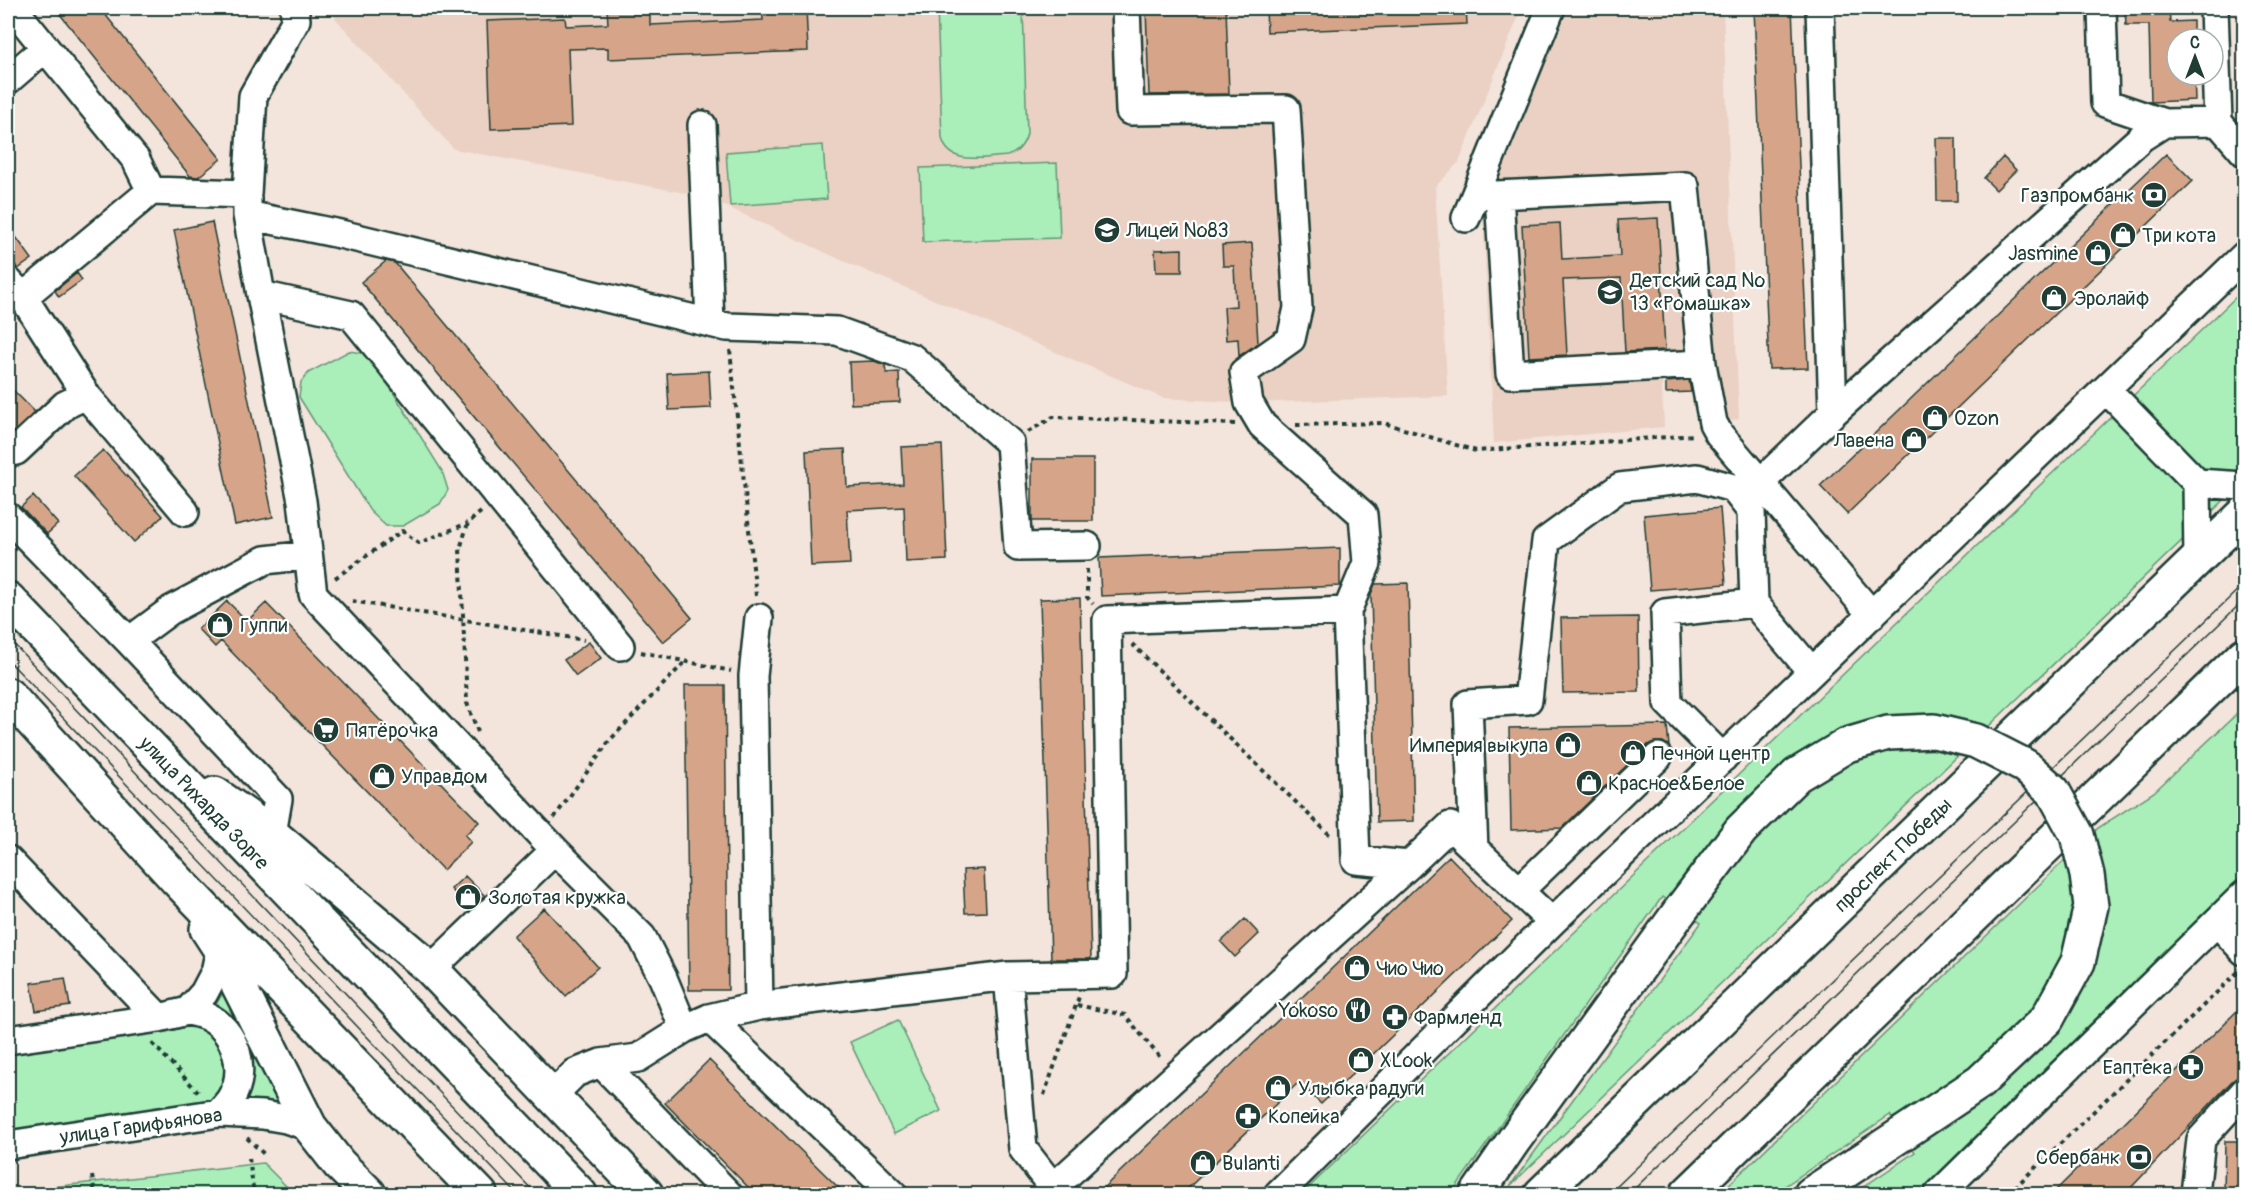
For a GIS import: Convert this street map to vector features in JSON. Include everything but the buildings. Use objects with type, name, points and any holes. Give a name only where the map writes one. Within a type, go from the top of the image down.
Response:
[{"type":"main road","name":"проспект Победы","points":[[1541,1194],[2244,514]]},
{"type":"main road","name":"улица Рихарда Зорге","points":[[8,599],[580,1194]]},
{"type":"main road","points":[[1687,1194],[2244,655]]},
{"type":"main road","points":[[8,695],[176,879],[480,1194]]},
{"type":"main road","points":[[1477,1194],[1680,911],[1749,822],[1797,775],[1847,745],[1888,733],[1934,731],[1976,741],[2025,766],[2053,791],[2077,836],[2087,875],[2091,906],[2078,962],[2047,1019],[1980,1082],[1811,1194]]},
{"type":"main road","points":[[156,754],[272,834],[431,969],[646,1194]]},
{"type":"main road","points":[[176,879],[220,949],[310,1127],[339,1164],[369,1194]]},
{"type":"street","points":[[12,8],[136,160],[151,192]]},
{"type":"street","points":[[294,8],[296,20],[253,96],[247,204],[261,295],[302,501],[313,594],[548,843],[642,937],[663,978],[684,1029]]},
{"type":"street","points":[[1126,8],[1130,111],[1286,109],[1298,308],[1291,339],[1244,372],[1249,403],[1262,425],[1363,514],[1368,563],[1347,611],[1356,860],[1409,865]]},
{"type":"street","points":[[1551,8],[1480,203],[1510,374],[1702,364]]},
{"type":"street","points":[[1820,8],[1833,412]]},
{"type":"street","points":[[2102,8],[2105,103],[2164,123],[2218,122]]},
{"type":"street","points":[[2214,8],[2218,122],[2244,152]]},
{"type":"street","points":[[8,80],[45,48]]},
{"type":"street","points":[[1761,482],[1833,412],[2142,137],[2164,123]]},
{"type":"street","points":[[702,125],[719,325]]},
{"type":"street","points":[[1480,203],[1685,186],[1702,364],[1713,423],[1719,434],[1872,615]]},
{"type":"street","points":[[185,512],[86,395],[15,289],[151,192],[247,204],[340,234],[719,325],[837,331],[912,358],[1010,443],[1018,547],[1088,546]]},
{"type":"street","points":[[1278,1194],[1552,922],[2244,256]]},
{"type":"street","points":[[261,295],[351,315],[620,646]]},
{"type":"street","points":[[2106,389],[2196,483],[2198,560]]},
{"type":"street","points":[[8,453],[16,451],[65,405],[86,395]]},
{"type":"street","points":[[1474,849],[1468,704],[1528,700],[1546,541],[1620,487],[1697,478],[1733,488],[1751,511],[1754,603],[1812,672]]},
{"type":"street","points":[[2196,483],[2244,486]]},
{"type":"street","points":[[8,517],[278,799],[272,834]]},
{"type":"street","points":[[129,641],[171,610],[265,560],[308,555]]},
{"type":"street","points":[[1723,758],[1668,703],[1665,613],[1754,603]]},
{"type":"street","points":[[552,1096],[575,1073],[601,1063],[638,1058],[684,1029],[709,1018],[759,1006],[1008,976],[1113,974],[1107,620],[1347,611]]},
{"type":"street","points":[[759,618],[753,676],[759,1006]]},
{"type":"street","points":[[1518,891],[1658,757]]},
{"type":"street","points":[[1008,976],[1023,1149],[1052,1193],[1450,826],[1552,922]]},
{"type":"street","points":[[431,969],[548,843]]},
{"type":"street","points":[[8,860],[159,1017]]},
{"type":"street","points":[[1939,1194],[2244,895]]},
{"type":"street","points":[[2217,922],[2244,951]]},
{"type":"street","points":[[188,1011],[204,993],[215,972],[220,949]]},
{"type":"street","points":[[8,1040],[132,1022],[188,1011],[206,1016],[222,1027],[233,1043],[239,1061],[238,1080],[231,1098],[219,1113]]},
{"type":"street","points":[[709,1018],[893,1194]]},
{"type":"street","points":[[601,1063],[728,1194]]},
{"type":"street","points":[[2195,1194],[2201,1139],[2244,1092]]},
{"type":"street","name":"улица Гарифьянова","points":[[8,1145],[219,1113],[263,1115],[286,1119],[310,1127]]},
{"type":"path","points":[[719,325],[759,618]]},
{"type":"path","points":[[1010,443],[1053,417],[1262,425],[1384,423],[1476,452],[1719,434]]},
{"type":"path","points":[[313,594],[402,531],[419,543],[468,523],[499,498]]},
{"type":"path","points":[[468,523],[460,549],[467,703],[479,734]]},
{"type":"path","points":[[1088,546],[1088,597],[1107,620],[1356,860]]},
{"type":"path","points":[[313,594],[620,646],[684,663],[753,676]]},
{"type":"path","points":[[548,843],[610,740],[684,663]]},
{"type":"path","points":[[2008,1194],[2244,966]]},
{"type":"path","points":[[1040,1105],[1087,974]]},
{"type":"path","points":[[1077,1005],[1125,1015],[1176,1077]]},
{"type":"path","points":[[132,1022],[219,1113],[266,1156]]},
{"type":"path","points":[[249,1158],[254,1194]]},
{"type":"path","points":[[92,1176],[95,1194]]},
{"type":"shaded area","name":"Лицей №83","points":[[335,8],[1522,8],[1459,162],[1435,187],[1448,396],[1249,403],[1163,398],[848,263],[706,197],[454,149],[335,18]]},
{"type":"shaded area","name":"Детский сад № 13 «Ромашка»","points":[[1569,8],[1723,8],[1739,419],[1713,423],[1697,370],[1661,372],[1664,427],[1494,443],[1483,215]]},
{"type":"green space","points":[[937,8],[1023,8],[1027,134],[1020,148],[1011,155],[988,158],[959,157],[946,147],[942,138]]},
{"type":"green space","points":[[823,145],[827,199],[730,206],[726,152]]},
{"type":"green space","points":[[1057,163],[1060,238],[923,242],[920,168]]},
{"type":"green space","points":[[2238,295],[2244,301],[2244,481],[1510,1186],[1701,923],[1662,897],[1451,1194],[1302,1194]]},
{"type":"green space","points":[[349,351],[362,353],[375,363],[442,471],[448,490],[440,504],[403,526],[386,526],[370,511],[299,397],[301,382],[308,373]]},
{"type":"green space","points":[[2244,707],[2244,874],[1917,1194],[1853,1194],[1915,1152],[1890,1115],[1773,1194],[1719,1194],[2098,828],[2154,792]]},
{"type":"green space","points":[[224,991],[286,1109],[243,1106],[251,1086],[251,1063],[212,1011]]},
{"type":"green space","points":[[898,1020],[941,1111],[894,1134],[850,1042]]},
{"type":"green space","points":[[188,1024],[201,1026],[222,1042],[228,1079],[214,1100],[200,1106],[8,1131],[8,1050]]},
{"type":"green space","points":[[263,1163],[294,1194],[8,1194],[8,1192]]},
{"type":"tram line","points":[[1609,1194],[2244,584]]},
{"type":"tram line","points":[[1629,1194],[2244,600]]},
{"type":"tram line","points":[[8,638],[536,1194]]},
{"type":"tram line","points":[[8,660],[517,1194]]},
{"type":"place","name":"Газпромбанк","points":[[2154,195]]},
{"type":"place","name":"Лицей №83","points":[[1107,230]]},
{"type":"place","name":"Три кота","points":[[2123,235]]},
{"type":"place","name":"Jasmine","points":[[2098,253]]},
{"type":"place","name":"Детский сад № 13 «Ромашка»","points":[[1610,292]]},
{"type":"place","name":"Эролайф","points":[[2054,298]]},
{"type":"place","name":"Ozon","points":[[1935,418]]},
{"type":"place","name":"Лавена","points":[[1914,440]]},
{"type":"place","name":"Гуппи","points":[[220,625]]},
{"type":"place","name":"Пятёрочка","points":[[326,730]]},
{"type":"place","name":"Империя выкупа","points":[[1568,745]]},
{"type":"place","name":"Печной центр","points":[[1633,753]]},
{"type":"place","name":"Управдом","points":[[382,776]]},
{"type":"place","name":"Красное&Белое","points":[[1589,783]]},
{"type":"place","name":"Золотая кружка","points":[[468,897]]},
{"type":"place","name":"Чио Чио","points":[[1357,968]]},
{"type":"place","name":"Yokoso","points":[[1358,1010]]},
{"type":"place","name":"Фармленд","points":[[1395,1017]]},
{"type":"place","name":"XLook","points":[[1361,1060]]},
{"type":"place","name":"Еаптека","points":[[2191,1067]]},
{"type":"place","name":"Улыбка радуги","points":[[1278,1088]]},
{"type":"place","name":"Копейка","points":[[1248,1116]]},
{"type":"place","name":"Сбербанк","points":[[2139,1157]]},
{"type":"place","name":"Bulanti","points":[[1203,1163]]}]
